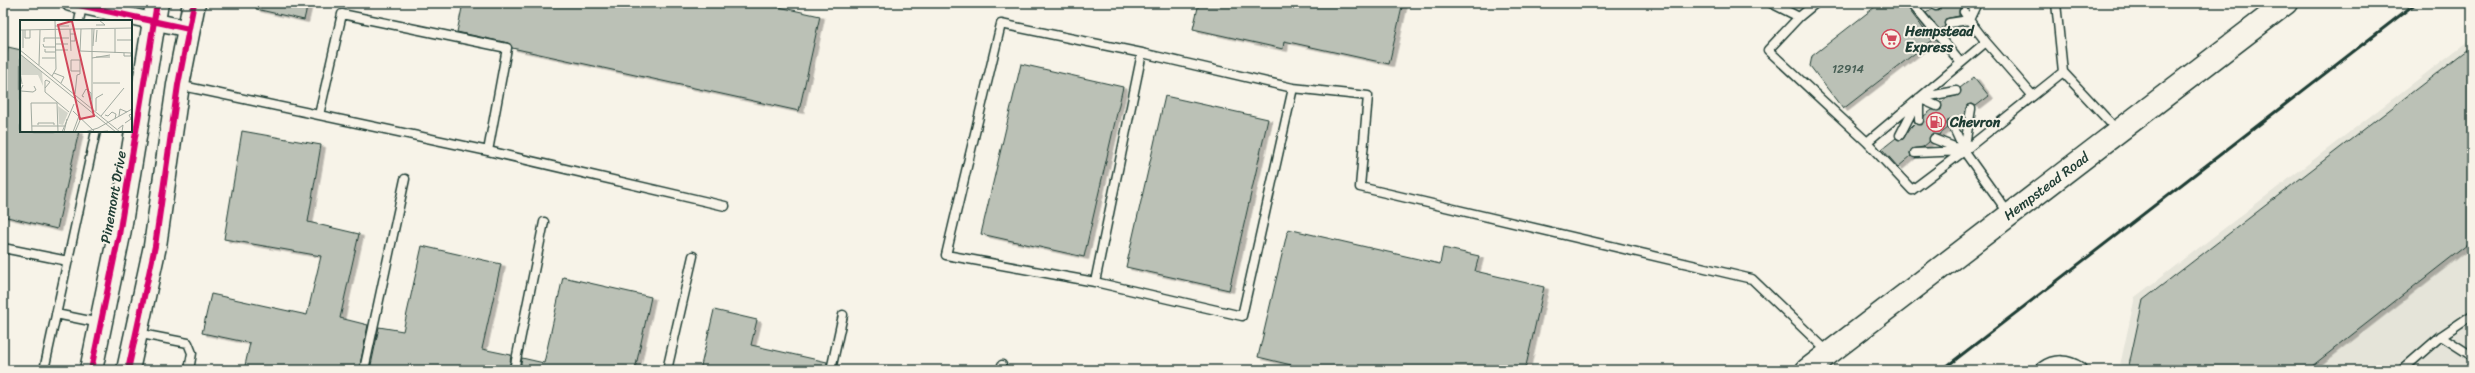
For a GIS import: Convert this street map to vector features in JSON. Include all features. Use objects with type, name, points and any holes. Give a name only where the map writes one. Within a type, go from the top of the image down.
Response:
[{"type":"main road","points":[[128,370],[155,246],[178,85],[194,3]]},
{"type":"main road","name":"Hempstead Road","points":[[1807,370],[2286,3]]},
{"type":"main road","name":"Pinemont Drive","points":[[91,370],[119,235],[134,122],[155,12]]},
{"type":"street","points":[[77,10],[155,12],[188,29]]},
{"type":"street","points":[[2044,370],[2056,364],[2064,364],[2078,370]]},
{"type":"lane","points":[[1771,3],[1799,17]]},
{"type":"lane","points":[[1816,3],[1799,17],[1768,50],[1867,142],[1912,190],[1964,151],[2062,72]]},
{"type":"lane","points":[[1911,3],[1961,63]]},
{"type":"lane","points":[[1969,20],[1977,3]]},
{"type":"lane","points":[[2056,3],[2062,72],[2118,132]]},
{"type":"lane","points":[[1964,12],[1986,42],[2033,96]]},
{"type":"lane","points":[[319,115],[342,14],[507,48],[488,151]]},
{"type":"lane","points":[[1949,23],[1969,20]]},
{"type":"lane","points":[[1293,88],[1242,316],[1095,282],[946,255],[1002,24],[1142,53],[1293,88],[1368,96],[1360,186],[1752,279],[1829,353]]},
{"type":"lane","points":[[1867,142],[1986,42]]},
{"type":"lane","points":[[1095,282],[1142,53]]},
{"type":"lane","points":[[178,85],[488,151],[725,206]]},
{"type":"lane","points":[[1919,98],[1956,91]]},
{"type":"lane","points":[[1919,98],[1937,106]]},
{"type":"lane","points":[[1919,98],[1919,120]]},
{"type":"lane","points":[[1900,134],[1919,98]]},
{"type":"lane","points":[[1964,151],[1971,109]]},
{"type":"lane","points":[[1952,124],[1964,151],[2010,214]]},
{"type":"lane","points":[[44,370],[96,132]]},
{"type":"lane","points":[[1934,139],[1964,151]]},
{"type":"lane","points":[[1915,153],[1964,151]]},
{"type":"lane","points":[[364,370],[405,179]]},
{"type":"lane","points":[[514,370],[544,222]]},
{"type":"lane","points":[[3,248],[68,261]]},
{"type":"lane","points":[[667,370],[693,256]]},
{"type":"lane","points":[[56,314],[101,324]]},
{"type":"lane","points":[[831,370],[843,315]]},
{"type":"lane","points":[[2402,370],[2441,336],[2472,315]]},
{"type":"lane","points":[[136,333],[188,343],[192,353],[189,370]]},
{"type":"lane","points":[[2441,336],[2472,356]]},
{"type":"shaded area","points":[[2472,38],[2472,370],[2119,370],[2135,297]]},
{"type":"building","points":[[257,3],[308,3],[304,20],[256,9]]},
{"type":"building","points":[[463,3],[761,3],[820,16],[799,111],[512,48],[508,43],[457,32]]},
{"type":"building","points":[[1199,3],[1403,3],[1389,64],[1284,41],[1283,49],[1193,29]]},
{"type":"building","points":[[1880,3],[1904,3],[1932,40],[1843,109],[1810,66],[1812,56]]},
{"type":"building","points":[[1942,3],[1971,3],[1968,9],[1963,7],[1959,9],[1959,16],[1945,19],[1945,26],[1940,30],[1926,13],[1932,9],[1939,10]]},
{"type":"building","points":[[2472,46],[2472,241],[2307,370],[2128,370],[2143,300]]},
{"type":"building","points":[[8,47],[20,50],[20,132],[79,132],[57,229],[3,216],[3,70]]},
{"type":"building","points":[[1021,64],[1123,87],[1084,257],[981,234]]},
{"type":"building","name":"Chevron","points":[[1974,77],[1989,96],[1976,106],[1972,104],[1967,105],[1964,115],[1956,121],[1949,119],[1947,123],[1948,128],[1939,135],[1931,134],[1929,142],[1923,147],[1912,149],[1910,153],[1911,156],[1898,167],[1882,149],[1896,138],[1903,139],[1915,123],[1922,125],[1924,116],[1932,110],[1941,110],[1941,103],[1947,98],[1959,95],[1960,88]]},
{"type":"building","points":[[1165,96],[1268,119],[1229,290],[1126,267]]},
{"type":"building","points":[[242,131],[321,145],[308,222],[359,234],[340,318],[368,325],[359,370],[244,370],[250,343],[202,333],[211,294],[307,315],[321,256],[224,239]]},
{"type":"building","points":[[1288,229],[1440,264],[1443,248],[1479,256],[1475,271],[1544,287],[1525,370],[1312,370],[1258,357]]},
{"type":"building","points":[[422,246],[501,264],[482,349],[511,355],[509,370],[370,370],[379,327],[403,331]]},
{"type":"building","points":[[563,277],[651,297],[635,370],[520,370],[522,358],[544,363]]},
{"type":"building","points":[[714,310],[757,320],[751,345],[827,362],[826,370],[700,370]]},
{"type":"railway","points":[[1942,370],[2416,3]]},
{"type":"cycle path","points":[[70,3],[189,29]]},
{"type":"cycle path","points":[[91,370],[119,235],[157,3]]},
{"type":"cycle path","points":[[128,370],[155,246],[178,85],[194,3]]},
{"type":"place","name":"Hempstead Express","points":[[1891,39]]},
{"type":"place","name":"Chevron","points":[[1936,122]]}]
